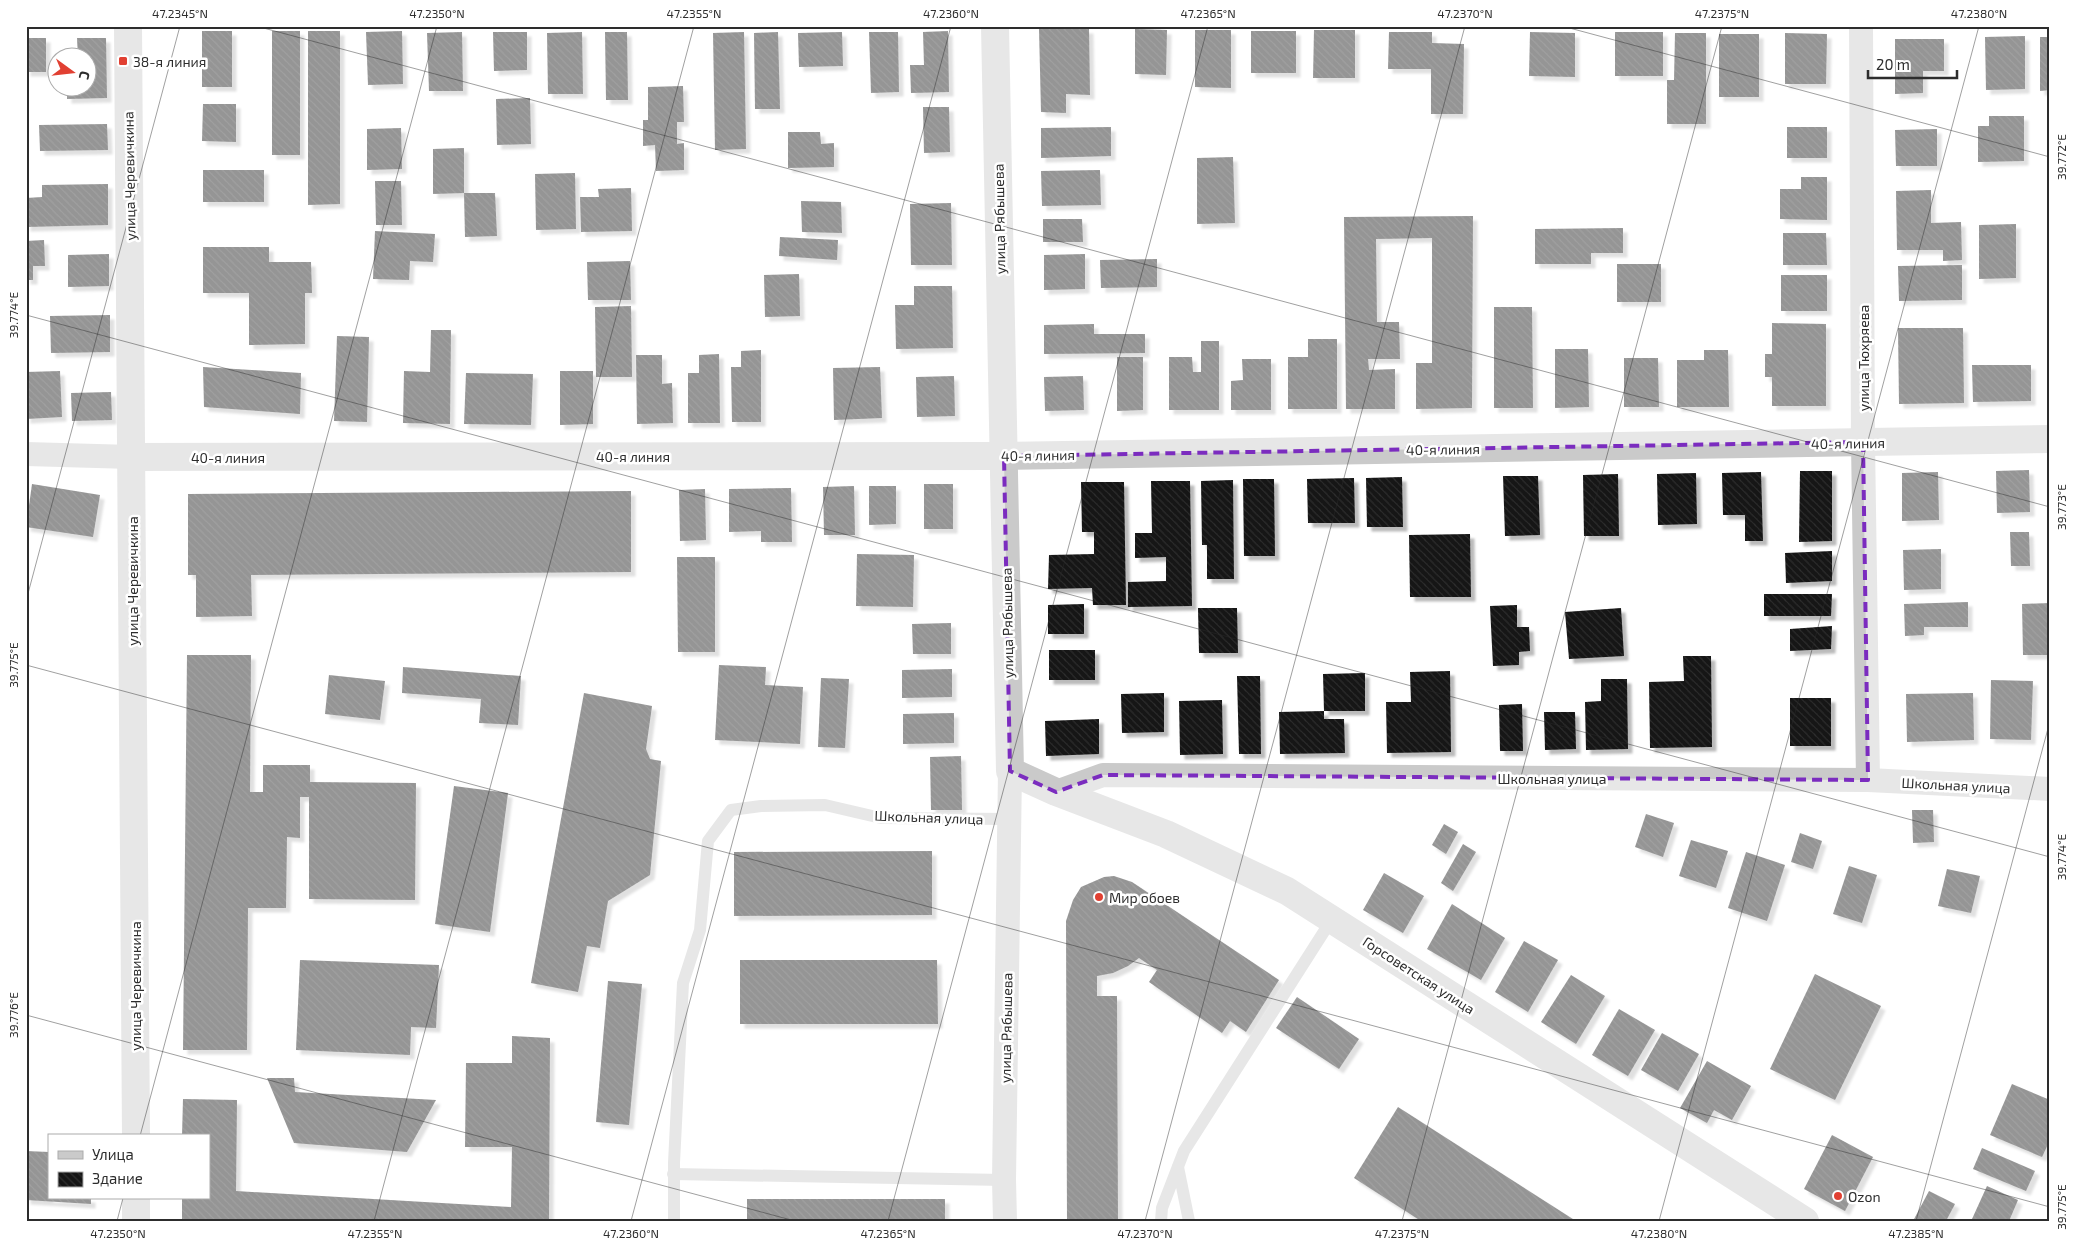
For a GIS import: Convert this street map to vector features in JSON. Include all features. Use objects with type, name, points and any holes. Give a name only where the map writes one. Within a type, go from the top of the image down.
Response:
[{"type":"street","name":"улица Черевичкина","points":[[128,26],[136,1134]]},
{"type":"street","name":"улица Рябышева","points":[[995,26],[1010,771],[1005,1221]]},
{"type":"street","name":"улица Тюхряева","points":[[1861,26],[1868,780]]},
{"type":"street","name":"40-я линия","points":[[26,454],[132,457],[1004,456],[2050,439]]},
{"type":"street","name":"Горсоветская улица","points":[[1010,771],[1056,792],[1183,842],[1287,891],[1805,1221]]},
{"type":"street","name":"Школьная улица","points":[[1056,792],[1103,774],[1868,780],[2050,789]]},
{"type":"street","points":[[136,1200],[136,1221]]},
{"type":"lane","name":"Школьная улица","points":[[674,1174],[683,983],[700,930],[708,841],[731,810],[761,806],[825,805],[881,818],[1009,819]]},
{"type":"lane","points":[[1161,1221],[1162,1208],[1184,1151],[1332,919]]},
{"type":"lane","points":[[1178,1167],[1189,1221]]},
{"type":"lane","points":[[674,1221],[674,1174],[1004,1180]]},
{"type":"highlighted area","points":[[1863,442],[1868,780],[1103,775],[1056,792],[1010,771],[1004,456]]},
{"type":"building","points":[[1039,29],[1089,29],[1090,95],[1066,94],[1066,113],[1041,112]]},
{"type":"building","points":[[1135,29],[1167,30],[1166,75],[1135,74]]},
{"type":"building","points":[[1195,30],[1231,30],[1231,88],[1195,87]]},
{"type":"building","points":[[1314,30],[1355,30],[1355,78],[1313,78]]},
{"type":"building","points":[[202,31],[232,31],[232,87],[202,87]]},
{"type":"building","points":[[272,31],[300,31],[300,155],[272,155]]},
{"type":"building","points":[[308,31],[340,31],[340,204],[308,205]]},
{"type":"building","points":[[402,31],[403,84],[368,85],[366,32]]},
{"type":"building","points":[[948,31],[949,92],[911,93],[910,65],[924,65],[923,32]]},
{"type":"building","points":[[1251,31],[1296,31],[1296,73],[1251,73]]},
{"type":"building","points":[[462,32],[463,91],[429,91],[427,33]]},
{"type":"building","points":[[493,32],[527,32],[527,70],[494,71]]},
{"type":"building","points":[[582,32],[583,94],[548,94],[547,33]]},
{"type":"building","points":[[605,32],[627,32],[628,100],[606,100]]},
{"type":"building","points":[[744,32],[746,149],[715,150],[713,33]]},
{"type":"building","points":[[778,32],[780,109],[755,109],[754,33]]},
{"type":"building","points":[[842,32],[843,66],[799,67],[798,33]]},
{"type":"building","points":[[869,32],[898,32],[899,92],[871,93]]},
{"type":"building","points":[[1389,32],[1432,32],[1432,43],[1464,44],[1463,114],[1431,114],[1431,69],[1388,69]]},
{"type":"building","points":[[1530,32],[1575,33],[1575,77],[1529,76]]},
{"type":"building","points":[[1615,32],[1663,32],[1663,76],[1615,76]]},
{"type":"building","points":[[1675,33],[1706,33],[1706,124],[1667,124],[1667,80],[1674,80]]},
{"type":"building","points":[[1785,33],[1827,34],[1826,84],[1785,84]]},
{"type":"building","points":[[1719,34],[1759,34],[1759,97],[1719,97]]},
{"type":"building","points":[[2025,36],[2025,89],[1986,90],[1985,37]]},
{"type":"building","points":[[2040,37],[2050,37],[2050,90],[2040,91]]},
{"type":"building","points":[[26,38],[46,38],[46,72],[26,72]]},
{"type":"building","points":[[77,38],[106,38],[107,98],[67,99],[98,98],[98,48],[78,48]]},
{"type":"building","points":[[1895,39],[1944,39],[1944,71],[1923,71],[1923,93],[1895,94]]},
{"type":"building","points":[[683,86],[684,122],[677,122],[677,144],[684,143],[684,170],[656,171],[655,145],[643,146],[643,120],[648,120],[648,87]]},
{"type":"building","points":[[530,98],[531,144],[497,145],[496,99]]},
{"type":"building","points":[[203,104],[236,104],[236,142],[202,141]]},
{"type":"building","points":[[923,107],[949,107],[950,152],[924,153]]},
{"type":"building","points":[[1989,116],[2024,116],[2024,161],[1978,162],[1978,126],[1989,126]]},
{"type":"building","points":[[107,124],[108,150],[40,151],[39,125]]},
{"type":"building","points":[[1111,127],[1111,156],[1041,158],[1041,128]]},
{"type":"building","points":[[1787,127],[1827,127],[1827,158],[1787,158]]},
{"type":"building","points":[[401,128],[402,169],[367,170],[367,129]]},
{"type":"building","points":[[1937,129],[1937,166],[1896,166],[1895,130]]},
{"type":"building","points":[[788,132],[820,132],[821,144],[834,143],[834,167],[788,168]]},
{"type":"building","points":[[464,148],[464,193],[433,194],[433,149]]},
{"type":"building","points":[[1233,157],[1235,223],[1197,224],[1197,158]]},
{"type":"building","points":[[203,170],[264,170],[264,202],[203,202]]},
{"type":"building","points":[[1100,170],[1101,205],[1042,206],[1041,171]]},
{"type":"building","points":[[575,173],[576,229],[536,230],[535,174]]},
{"type":"building","points":[[1801,177],[1827,177],[1827,220],[1780,219],[1780,189],[1801,189]]},
{"type":"building","points":[[375,181],[401,181],[402,225],[376,225]]},
{"type":"building","points":[[108,184],[108,225],[26,227],[26,198],[42,197],[42,185]]},
{"type":"building","points":[[631,188],[632,231],[581,232],[580,197],[599,197],[598,189]]},
{"type":"building","points":[[1931,190],[1931,223],[1961,222],[1962,260],[1943,261],[1943,250],[1897,250],[1896,191]]},
{"type":"building","points":[[464,193],[495,193],[497,236],[465,237]]},
{"type":"building","points":[[801,201],[841,202],[842,233],[802,232]]},
{"type":"building","points":[[951,203],[952,265],[911,265],[910,204]]},
{"type":"building","points":[[1473,216],[1472,408],[1416,409],[1416,363],[1432,363],[1432,238],[1376,239],[1377,322],[1399,322],[1400,359],[1368,359],[1369,370],[1395,369],[1395,409],[1346,409],[1344,217]]},
{"type":"building","points":[[1043,219],[1082,219],[1083,242],[1043,242]]},
{"type":"building","points":[[2016,224],[2016,278],[1979,279],[1979,225]]},
{"type":"building","points":[[1623,228],[1623,253],[1591,253],[1591,264],[1535,264],[1535,229]]},
{"type":"building","points":[[375,231],[435,234],[433,262],[410,261],[409,280],[373,279]]},
{"type":"building","points":[[1783,233],[1826,233],[1827,265],[1783,265]]},
{"type":"building","points":[[780,237],[838,240],[837,260],[779,256]]},
{"type":"building","points":[[44,240],[45,266],[33,266],[33,280],[26,280],[26,241]]},
{"type":"building","points":[[203,247],[269,247],[269,262],[311,262],[312,293],[305,293],[305,344],[249,345],[249,293],[203,293]]},
{"type":"building","points":[[109,254],[109,286],[68,287],[68,255]]},
{"type":"building","points":[[1085,254],[1085,289],[1044,290],[1044,255]]},
{"type":"building","points":[[1157,259],[1157,287],[1101,288],[1100,260]]},
{"type":"building","points":[[630,261],[631,300],[588,300],[587,262]]},
{"type":"building","points":[[1617,264],[1661,264],[1661,302],[1617,302]]},
{"type":"building","points":[[1962,265],[1962,300],[1899,301],[1898,266]]},
{"type":"building","points":[[799,274],[800,316],[765,317],[764,275]]},
{"type":"building","points":[[1781,275],[1827,275],[1827,311],[1781,311]]},
{"type":"building","points":[[914,286],[952,286],[953,348],[896,349],[895,305],[914,305]]},
{"type":"building","points":[[631,306],[632,377],[596,377],[595,307]]},
{"type":"building","points":[[1494,307],[1532,307],[1533,408],[1494,408]]},
{"type":"building","points":[[110,315],[110,352],[51,353],[50,316]]},
{"type":"building","points":[[1772,323],[1826,324],[1826,406],[1772,406],[1772,377],[1765,377],[1765,354],[1772,354]]},
{"type":"building","points":[[1094,324],[1094,334],[1145,334],[1145,353],[1044,354],[1044,325]]},
{"type":"building","points":[[1898,328],[1963,328],[1964,403],[1899,404]]},
{"type":"building","points":[[431,330],[451,330],[450,424],[403,423],[404,371],[430,372]]},
{"type":"building","points":[[337,336],[369,337],[367,422],[334,421]]},
{"type":"building","points":[[1308,339],[1337,339],[1337,409],[1288,409],[1288,357],[1308,357]]},
{"type":"building","points":[[1201,341],[1219,341],[1219,410],[1169,410],[1169,357],[1192,357],[1193,372],[1201,372]]},
{"type":"building","points":[[1555,349],[1588,349],[1589,407],[1555,408]]},
{"type":"building","points":[[761,350],[761,422],[732,422],[731,367],[741,367],[741,351]]},
{"type":"building","points":[[1704,350],[1728,350],[1729,407],[1677,407],[1677,360],[1704,360]]},
{"type":"building","points":[[719,354],[720,423],[688,423],[688,373],[699,373],[699,355]]},
{"type":"building","points":[[636,355],[662,355],[662,384],[672,383],[673,423],[637,424]]},
{"type":"building","points":[[1117,357],[1143,357],[1143,410],[1117,411]]},
{"type":"building","points":[[1624,358],[1658,358],[1659,407],[1624,407]]},
{"type":"building","points":[[1242,359],[1271,359],[1271,410],[1231,410],[1231,381],[1243,380]]},
{"type":"building","points":[[1972,365],[2031,365],[2031,401],[1973,402]]},
{"type":"building","points":[[203,367],[301,373],[300,414],[204,407]]},
{"type":"building","points":[[880,367],[882,418],[834,420],[833,368]]},
{"type":"building","points":[[60,371],[62,417],[26,419],[26,372]]},
{"type":"building","points":[[560,371],[593,371],[593,424],[560,425]]},
{"type":"building","points":[[466,373],[533,374],[531,425],[464,424]]},
{"type":"building","points":[[954,376],[955,416],[917,417],[916,377]]},
{"type":"building","points":[[1083,376],[1084,410],[1045,411],[1044,377]]},
{"type":"building","points":[[111,392],[112,420],[72,421],[71,393]]},
{"type":"building","points":[[2029,470],[2030,512],[1997,513],[1996,471]]},
{"type":"building","points":[[1800,471],[1832,471],[1832,541],[1799,542]]},
{"type":"building","points":[[1761,472],[1763,541],[1745,541],[1745,515],[1723,515],[1722,473]]},
{"type":"building","points":[[1938,472],[1939,520],[1902,521],[1902,473]]},
{"type":"building","points":[[1696,473],[1697,524],[1658,525],[1657,474]]},
{"type":"building","points":[[1618,474],[1619,536],[1584,536],[1583,475]]},
{"type":"building","points":[[1503,476],[1538,476],[1540,535],[1505,536]]},
{"type":"building","points":[[1402,477],[1403,527],[1367,527],[1366,478]]},
{"type":"building","points":[[1354,478],[1355,523],[1308,523],[1307,479]]},
{"type":"building","points":[[1243,479],[1274,479],[1275,556],[1244,556]]},
{"type":"building","points":[[1233,480],[1234,579],[1207,579],[1207,545],[1202,545],[1201,481]]},
{"type":"building","points":[[1151,481],[1190,481],[1192,606],[1128,607],[1128,582],[1166,581],[1166,557],[1135,558],[1135,533],[1152,533]]},
{"type":"building","points":[[1081,482],[1124,482],[1126,605],[1093,605],[1092,588],[1048,589],[1049,555],[1094,554],[1094,532],[1082,532]]},
{"type":"building","points":[[32,484],[100,495],[93,537],[26,527]]},
{"type":"building","points":[[924,484],[953,484],[953,529],[924,529]]},
{"type":"building","points":[[854,486],[855,535],[824,535],[823,487]]},
{"type":"building","points":[[869,486],[896,486],[896,524],[869,525]]},
{"type":"building","points":[[791,488],[792,542],[761,542],[761,531],[729,532],[729,489]]},
{"type":"building","points":[[705,489],[706,540],[680,541],[679,490]]},
{"type":"building","points":[[631,491],[631,572],[251,575],[252,616],[196,617],[196,575],[188,575],[188,494]]},
{"type":"building","points":[[2010,532],[2029,532],[2030,566],[2011,566]]},
{"type":"building","points":[[1470,534],[1471,597],[1410,597],[1409,535]]},
{"type":"building","points":[[1941,549],[1941,589],[1904,590],[1903,550]]},
{"type":"building","points":[[1832,551],[1832,581],[1786,583],[1785,553]]},
{"type":"building","points":[[857,554],[914,555],[913,607],[856,606]]},
{"type":"building","points":[[677,557],[715,557],[715,652],[678,652]]},
{"type":"building","points":[[1764,594],[1832,594],[1831,616],[1764,616]]},
{"type":"building","points":[[1968,602],[1968,627],[1924,627],[1924,635],[1905,636],[1904,604]]},
{"type":"building","points":[[2050,603],[2050,655],[2023,655],[2022,604]]},
{"type":"building","points":[[1084,604],[1084,634],[1048,634],[1048,605]]},
{"type":"building","points":[[1517,605],[1517,627],[1529,627],[1530,651],[1519,652],[1519,665],[1493,666],[1490,606]]},
{"type":"building","points":[[1198,608],[1237,608],[1238,653],[1199,653]]},
{"type":"building","points":[[1621,608],[1624,656],[1569,659],[1565,612]]},
{"type":"building","points":[[951,623],[951,654],[913,654],[912,624]]},
{"type":"building","points":[[1832,626],[1831,649],[1790,651],[1790,629]]},
{"type":"building","points":[[1049,650],[1095,650],[1095,680],[1049,680]]},
{"type":"building","points":[[187,655],[251,655],[250,792],[263,792],[263,765],[310,765],[310,782],[416,783],[415,900],[309,899],[309,797],[300,797],[300,838],[287,837],[286,908],[248,908],[247,1050],[183,1050]]},
{"type":"building","points":[[1683,656],[1711,656],[1712,747],[1650,748],[1649,682],[1684,681]]},
{"type":"building","points":[[719,665],[766,667],[765,685],[803,687],[800,744],[715,740]]},
{"type":"building","points":[[403,667],[521,676],[518,725],[479,723],[481,699],[402,693]]},
{"type":"building","points":[[952,669],[952,697],[902,698],[902,670]]},
{"type":"building","points":[[1450,671],[1451,752],[1387,753],[1386,702],[1411,702],[1410,672]]},
{"type":"building","points":[[1365,673],[1365,711],[1324,711],[1323,674]]},
{"type":"building","points":[[329,675],[385,681],[380,720],[325,714]]},
{"type":"building","points":[[1237,676],[1260,676],[1261,754],[1239,754]]},
{"type":"building","points":[[821,678],[849,679],[845,748],[818,747]]},
{"type":"building","points":[[1601,679],[1627,679],[1628,749],[1586,750],[1585,702],[1601,701]]},
{"type":"building","points":[[1991,680],[2033,681],[2031,740],[1990,739]]},
{"type":"building","points":[[584,693],[652,706],[646,749],[650,759],[661,761],[650,875],[608,901],[600,948],[587,946],[578,992],[531,983]]},
{"type":"building","points":[[1164,693],[1164,732],[1122,733],[1121,694]]},
{"type":"building","points":[[1973,693],[1974,740],[1907,742],[1906,694]]},
{"type":"building","points":[[1790,698],[1831,698],[1831,746],[1790,746]]},
{"type":"building","points":[[1222,700],[1223,754],[1180,755],[1179,701]]},
{"type":"building","points":[[1522,704],[1523,751],[1500,751],[1499,705]]},
{"type":"building","points":[[1324,711],[1324,719],[1344,719],[1345,753],[1280,754],[1279,712]]},
{"type":"building","points":[[1544,712],[1575,712],[1576,749],[1545,750]]},
{"type":"building","points":[[954,713],[954,743],[903,744],[903,714]]},
{"type":"building","points":[[1099,719],[1099,754],[1046,756],[1045,721]]},
{"type":"building","points":[[961,756],[962,810],[931,810],[930,757]]},
{"type":"building","points":[[454,786],[508,793],[490,932],[435,924]]},
{"type":"building","points":[[1912,810],[1933,810],[1934,842],[1913,843]]},
{"type":"building","points":[[1646,814],[1674,823],[1663,857],[1635,847]]},
{"type":"building","points":[[1444,824],[1458,832],[1446,854],[1432,845]]},
{"type":"building","points":[[1800,833],[1822,841],[1813,869],[1791,862]]},
{"type":"building","points":[[1691,840],[1728,851],[1716,888],[1679,876]]},
{"type":"building","points":[[1463,844],[1476,852],[1453,891],[1441,883]]},
{"type":"building","points":[[932,851],[932,915],[734,916],[734,852]]},
{"type":"building","points":[[1746,852],[1785,865],[1767,921],[1728,908]]},
{"type":"building","points":[[1849,866],[1877,875],[1862,923],[1833,914]]},
{"type":"building","points":[[1947,869],[1980,876],[1971,913],[1938,906]]},
{"type":"building","points":[[1384,873],[1424,896],[1403,933],[1363,910]]},
{"type":"building","points":[[1114,876],[1132,882],[1279,980],[1246,1032],[1230,1021],[1222,1033],[1149,982],[1157,970],[1139,958],[1113,973],[1097,976],[1097,996],[1117,996],[1118,1221],[1067,1221],[1066,921],[1073,900],[1081,887],[1104,877]]},
{"type":"building","points":[[1452,904],[1505,938],[1481,980],[1427,949]]},
{"type":"building","points":[[1524,941],[1558,960],[1528,1012],[1495,992]]},
{"type":"building","points":[[300,960],[439,965],[436,1028],[411,1027],[410,1055],[296,1050]]},
{"type":"building","points":[[740,960],[937,960],[938,1024],[740,1024]]},
{"type":"building","points":[[1815,974],[1881,1006],[1835,1100],[1770,1069]]},
{"type":"building","points":[[1571,975],[1605,996],[1576,1044],[1541,1022]]},
{"type":"building","points":[[608,981],[642,984],[629,1125],[596,1122]]},
{"type":"building","points":[[1297,997],[1359,1039],[1339,1069],[1276,1028]]},
{"type":"building","points":[[1619,1009],[1655,1030],[1628,1076],[1592,1055]]},
{"type":"building","points":[[1662,1033],[1699,1054],[1678,1091],[1641,1070]]},
{"type":"building","points":[[512,1036],[550,1038],[549,1221],[182,1221],[182,1200],[210,1200],[210,1134],[182,1134],[183,1099],[237,1100],[236,1191],[511,1207],[512,1147],[465,1147],[466,1063],[512,1063]]},
{"type":"building","points":[[1707,1061],[1751,1086],[1732,1120],[1714,1110],[1707,1123],[1680,1108]]},
{"type":"building","points":[[267,1078],[294,1078],[295,1092],[436,1100],[407,1152],[294,1143]]},
{"type":"building","points":[[2012,1084],[2050,1100],[2050,1140],[2042,1157],[1990,1135]]},
{"type":"building","points":[[1398,1107],[1576,1221],[1421,1221],[1354,1178]]},
{"type":"building","points":[[1832,1135],[1873,1157],[1845,1211],[1804,1189]]},
{"type":"building","points":[[1982,1148],[2035,1171],[2026,1191],[1973,1169]]},
{"type":"building","points":[[26,1151],[48,1152],[48,1200],[91,1200],[91,1204],[26,1200]]},
{"type":"building","points":[[1987,1186],[2018,1200],[2009,1221],[1972,1219]]},
{"type":"building","points":[[1929,1191],[1955,1204],[1946,1221],[1913,1221]]},
{"type":"building","points":[[747,1199],[945,1199],[945,1221],[747,1221]]},
{"type":"place","name":"38-я линия","points":[[123,61]]},
{"type":"place","name":"Мир обоев","points":[[1099,897]]},
{"type":"place","name":"Ozon","points":[[1838,1196]]}]
